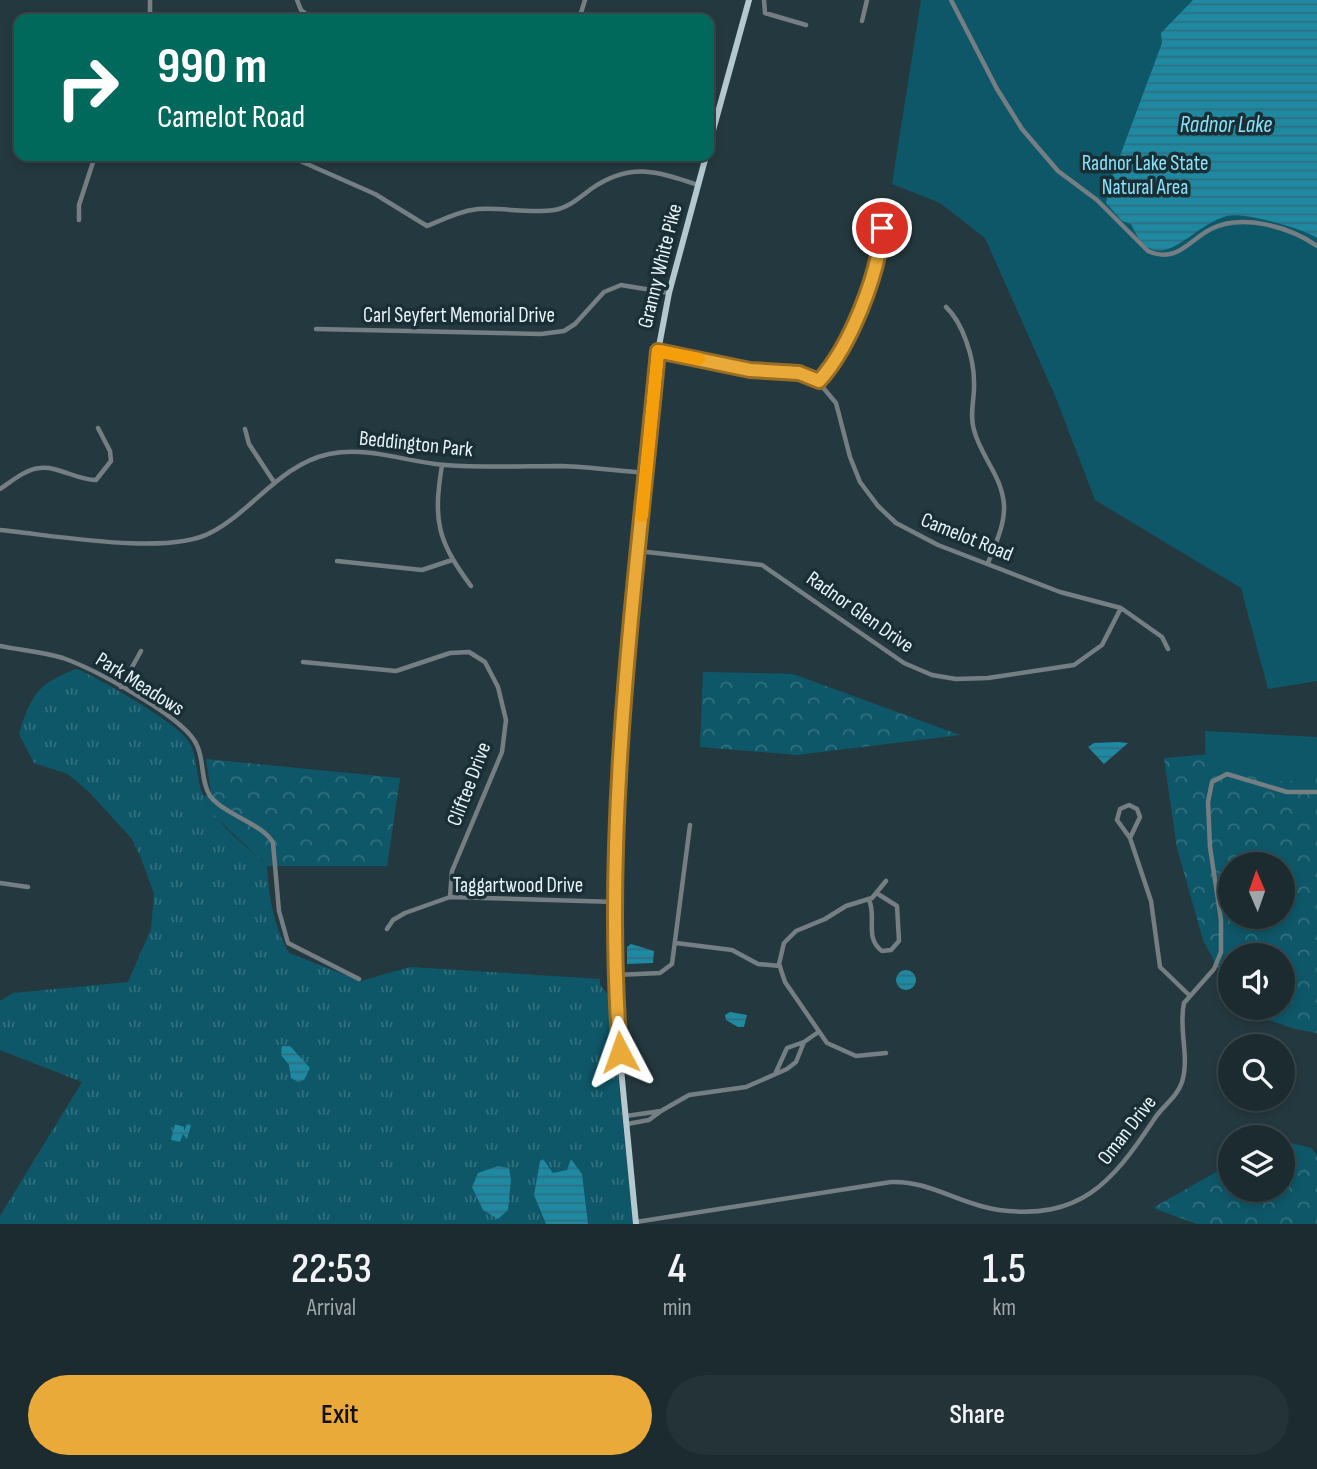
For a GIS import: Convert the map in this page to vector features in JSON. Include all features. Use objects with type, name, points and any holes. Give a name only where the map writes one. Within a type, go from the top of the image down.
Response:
[{"type":"main road","points":[[714,127],[749,0]]},
{"type":"main road","name":"Granny White Pike","points":[[636,1223],[615,975],[621,723],[658,351],[669,293],[705,161]]},
{"type":"street","points":[[764,0],[763,9],[767,15],[806,25]]},
{"type":"street","points":[[862,21],[867,0]]},
{"type":"street","points":[[951,0],[1003,101],[1029,138],[1058,172],[1097,200],[1148,251],[1174,254],[1212,228],[1238,222],[1274,227],[1299,235],[1317,246]]},
{"type":"street","points":[[79,220],[79,205],[92,161]]},
{"type":"street","points":[[300,161],[375,194],[427,226],[455,214],[480,209],[521,212],[556,210],[568,205],[604,180],[628,171],[649,171],[698,185]]},
{"type":"street","points":[[658,351],[750,370],[799,373],[819,381],[842,350],[855,326],[875,260],[881,224]]},
{"type":"street","name":"Carl Seyfert Memorial Drive","points":[[316,329],[541,334],[564,331],[575,324],[604,292],[621,285],[669,293]]},
{"type":"street","points":[[946,307],[957,322],[972,368],[974,383],[971,414],[974,431],[998,478],[1003,498],[1002,524],[988,563]]},
{"type":"street","name":"Camelot Road","points":[[819,381],[836,403],[854,468],[877,506],[913,533],[1064,593],[1121,608],[1162,637],[1168,649]]},
{"type":"street","points":[[0,489],[31,470],[42,467],[82,480],[96,480],[111,461],[110,451],[98,428]]},
{"type":"street","points":[[244,429],[249,444],[274,482]]},
{"type":"street","name":"Beddington Park","points":[[0,530],[177,544],[213,532],[274,482],[317,458],[349,452],[379,453],[442,465],[562,466],[647,473]]},
{"type":"street","points":[[442,465],[436,498],[437,522],[452,560],[471,586]]},
{"type":"street","name":"Radnor Glen Drive","points":[[638,551],[762,565],[904,663],[926,673],[956,679],[998,677],[1074,665],[1091,656],[1105,642],[1121,608]]},
{"type":"street","points":[[337,561],[422,570],[452,560]]},
{"type":"street","name":"Park Meadows","points":[[0,646],[61,658],[121,687],[173,720],[194,740],[202,762],[208,793],[223,810],[269,835],[273,843],[279,911],[288,943],[359,979]]},
{"type":"street","points":[[121,687],[141,651]]},
{"type":"street","name":"Cliftee Drive","points":[[303,662],[396,671],[450,653],[469,652],[485,662],[498,687],[506,720],[502,752],[456,857],[450,897]]},
{"type":"street","points":[[1130,838],[1140,817],[1137,809],[1129,805],[1119,810],[1117,817],[1130,838],[1152,907],[1159,964],[1188,994],[1213,969],[1221,952],[1221,920],[1210,847],[1208,802],[1214,780],[1227,774],[1287,792],[1317,792]]},
{"type":"street","points":[[615,975],[664,972],[673,961],[690,825]]},
{"type":"street","points":[[886,881],[878,894],[869,900],[846,906],[825,919],[796,931],[783,946],[780,965],[783,978],[817,1033],[830,1046],[846,1054],[866,1056],[886,1053]]},
{"type":"street","points":[[0,883],[28,887]]},
{"type":"street","points":[[869,900],[873,911],[871,926],[875,944],[882,951],[891,950],[899,941],[897,906],[878,894]]},
{"type":"street","name":"Taggartwood Drive","points":[[387,929],[393,920],[405,913],[450,897],[617,902]]},
{"type":"street","points":[[676,943],[732,950],[758,964],[780,965]]},
{"type":"street","name":"Oman Drive","points":[[636,1223],[896,1182],[928,1186],[997,1209],[1047,1210],[1077,1203],[1111,1178],[1178,1090],[1185,1063],[1182,1012],[1188,994]]},
{"type":"street","points":[[776,1072],[785,1051],[817,1033]]},
{"type":"street","points":[[627,1120],[661,1111],[689,1096],[749,1086],[794,1064],[804,1042]]},
{"type":"green space","name":"Radnor Lake State Natural Area","points":[[921,0],[1317,0],[1317,681],[1268,689],[1241,588],[1095,500],[1056,398],[985,238],[940,203],[892,184]]},
{"type":"green space","points":[[76,669],[148,709],[187,739],[193,752],[203,795],[209,806],[232,833],[267,866],[273,911],[289,953],[361,981],[410,967],[600,979],[600,985],[610,997],[633,1224],[0,1224],[0,1216],[82,1082],[0,1050],[0,1001],[13,993],[128,982],[151,929],[154,894],[132,839],[89,792],[68,774],[34,763],[19,734],[27,710],[37,692],[52,680]]},
{"type":"green space","points":[[703,672],[793,674],[960,735],[797,755],[700,747]]},
{"type":"green space","points":[[1205,731],[1317,737],[1317,766],[1287,783],[1255,771],[1233,767],[1214,773],[1206,781]]},
{"type":"green space","points":[[1317,745],[1317,1033],[1269,1020],[1295,1020],[1295,943],[1218,943],[1218,968],[1203,940],[1177,848],[1164,758]]},
{"type":"green space","points":[[206,759],[400,778],[387,866],[267,866],[213,814],[204,797],[211,792]]},
{"type":"green space","points":[[1295,1144],[1311,1148],[1317,1155],[1317,1224],[1197,1224],[1153,1208],[1218,1171],[1218,1202],[1295,1202]]},
{"type":"water","name":"Radnor Lake","points":[[1193,0],[1317,0],[1317,238],[1273,222],[1235,215],[1213,221],[1175,246],[1163,250],[1152,249],[1141,241],[1131,224],[1122,221],[1106,203],[1111,180],[1162,43],[1161,33]]},
{"type":"water","points":[[1094,743],[1128,743],[1104,764],[1088,747]]},
{"type":"water","points":[[631,944],[654,951],[653,963],[627,964],[627,947]]},
{"type":"water","points":[[906,970],[913,973],[916,980],[913,987],[906,990],[899,987],[896,980],[899,973]]},
{"type":"water","points":[[730,1012],[747,1015],[744,1027],[738,1027],[726,1020],[725,1015]]},
{"type":"water","points":[[282,1046],[290,1046],[310,1068],[304,1080],[298,1082],[291,1078],[289,1065],[281,1055]]},
{"type":"water","points":[[175,1124],[184,1127],[184,1131],[187,1124],[191,1125],[187,1139],[183,1134],[180,1142],[171,1140]]},
{"type":"water","points":[[543,1159],[553,1173],[567,1170],[571,1159],[582,1174],[588,1224],[546,1224],[534,1195],[540,1161]]},
{"type":"water","points":[[498,1166],[509,1168],[511,1179],[508,1210],[498,1219],[483,1210],[472,1187],[478,1173]]},
{"type":"slow traffic","points":[[642,516],[658,351],[699,359]]},
{"type":"route","points":[[620,1052],[615,975],[621,723],[658,351],[736,368],[799,373],[819,381],[842,350],[855,326],[882,228]]}]
